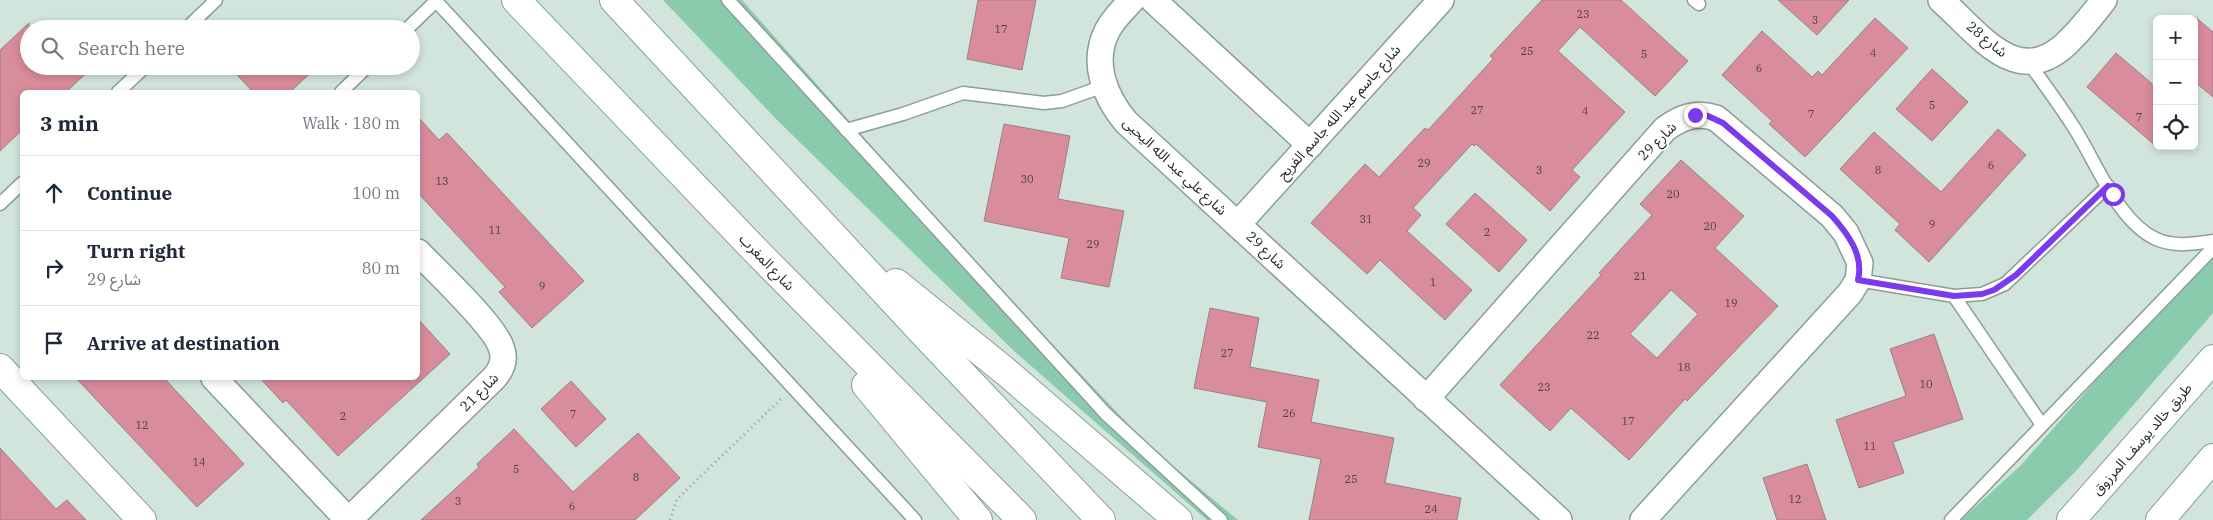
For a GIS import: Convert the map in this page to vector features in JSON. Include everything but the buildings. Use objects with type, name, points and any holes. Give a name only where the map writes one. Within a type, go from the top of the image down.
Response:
[{"type":"main road","name":"شارع المغرب","points":[[516,0],[754,248],[1022,520]]},
{"type":"main road","points":[[614,0],[821,223],[1102,520]]},
{"type":"main road","points":[[821,223],[1005,371],[1178,520]]},
{"type":"main road","points":[[754,248],[978,520]]},
{"type":"main road","name":"طريق خالد يوسف المرزوق","points":[[2071,520],[2213,359]]},
{"type":"main road","points":[[0,368],[142,520]]},
{"type":"main road","points":[[2160,520],[2213,458]]},
{"type":"street","name":"شارع علي عبد الله اليحيى","points":[[1132,0],[1112,22],[1103,42],[1100,66],[1104,86],[1112,104],[1126,122],[1238,224]]},
{"type":"street","points":[[1152,0],[1310,145]]},
{"type":"street","name":"شارع جاسم عبد الله جاسم الفريح","points":[[1238,224],[1440,0]]},
{"type":"street","name":"شارع 28","points":[[1941,0],[1996,50],[2012,59],[2029,63]]},
{"type":"street","points":[[2029,63],[2046,58],[2064,45],[2104,0]]},
{"type":"street","name":"شارع 29","points":[[1426,399],[1665,130],[1689,116],[1708,116],[1723,123],[1832,216],[1846,232],[1858,255],[1860,263],[1858,280]]},
{"type":"street","name":"شارع 29","points":[[1238,224],[1559,520]]},
{"type":"street","name":"شارع 21","points":[[216,380],[348,520],[494,378],[502,366],[503,353],[493,332],[420,254]]},
{"type":"street","points":[[1644,520],[1850,293],[1858,280]]},
{"type":"lane","points":[[195,20],[216,0]]},
{"type":"lane","points":[[728,0],[1106,414],[1220,520]]},
{"type":"lane","points":[[417,20],[435,1],[915,520]]},
{"type":"lane","points":[[2029,63],[2073,125],[2108,186],[2134,224],[2156,238],[2180,244],[2213,241]]},
{"type":"lane","points":[[120,90],[136,75]]},
{"type":"lane","points":[[343,90],[359,75]]},
{"type":"lane","points":[[846,130],[903,114],[963,93],[1044,103],[1062,101],[1104,86]]},
{"type":"lane","points":[[0,204],[20,184]]},
{"type":"lane","points":[[1858,280],[1954,296],[1982,294],[2005,284],[2108,186]]},
{"type":"lane","points":[[1951,520],[2213,248]]},
{"type":"lane","points":[[1954,296],[2042,425]]},
{"type":"path","points":[[670,520],[677,499],[792,388]]},
{"type":"green space","points":[[663,0],[742,0],[977,265],[1149,446],[1238,520],[1207,520],[1013,350],[776,119]]},
{"type":"green space","points":[[2213,248],[2213,313],[2077,470],[2027,520],[1961,520],[2020,466]]},
{"type":"route","points":[[1695,115],[1716,118],[1723,123],[1832,216],[1846,232],[1858,255],[1860,272],[1858,280],[1954,296],[1982,294],[1994,290],[2016,275],[2108,186],[2113,194]]}]
